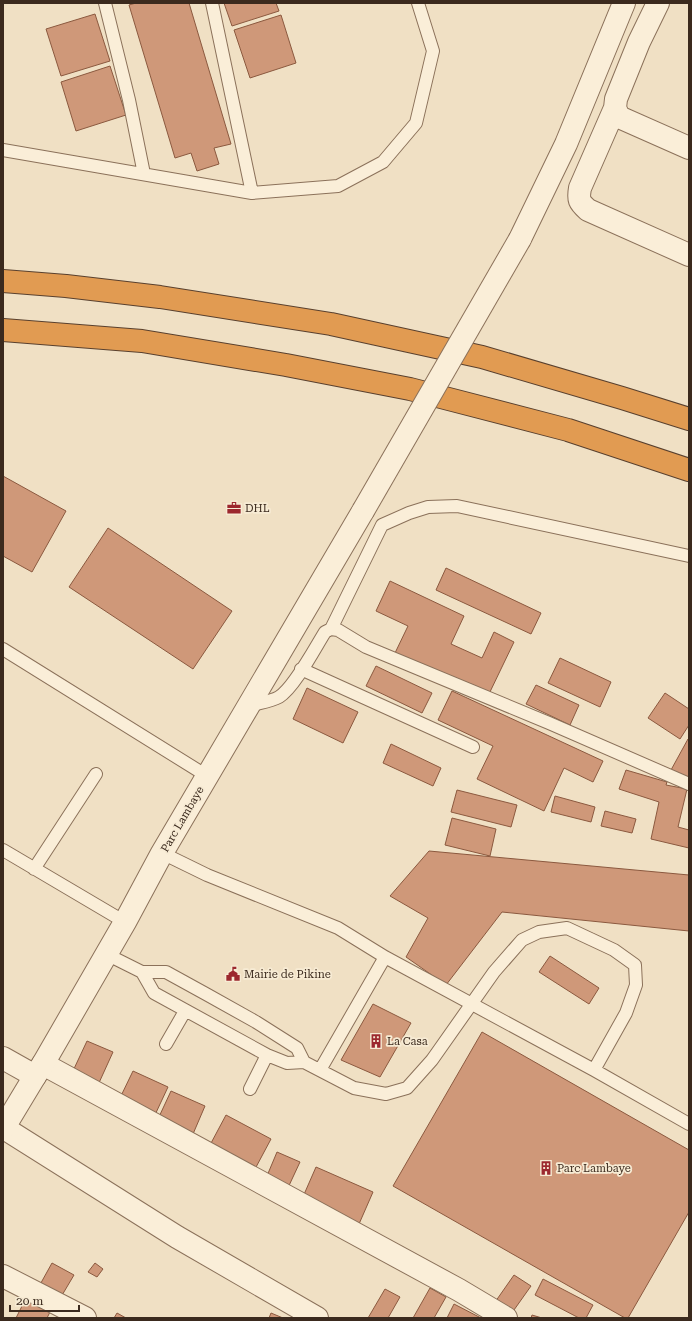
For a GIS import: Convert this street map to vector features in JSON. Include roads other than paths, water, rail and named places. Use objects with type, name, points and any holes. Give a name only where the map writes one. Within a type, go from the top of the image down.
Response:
[{"type":"highway","points":[[3,281],[66,286],[160,297],[331,324],[482,357],[689,419]]},
{"type":"highway","points":[[3,330],[142,341],[286,365],[403,388],[568,430],[689,470]]},
{"type":"street","name":"Parc Lambaye","points":[[3,1128],[39,1070],[125,922],[162,853],[520,239],[566,144],[624,3]]},
{"type":"street","points":[[658,3],[616,98],[615,108],[580,188],[578,196],[580,202],[588,210],[689,255]]},
{"type":"street","points":[[615,108],[619,117],[689,148]]},
{"type":"street","points":[[3,1058],[39,1070],[459,1290],[506,1318]]},
{"type":"street","points":[[3,1128],[177,1237],[317,1318]]},
{"type":"street","points":[[3,1276],[85,1318]]},
{"type":"lane","points":[[105,3],[129,100],[144,174]]},
{"type":"lane","points":[[212,3],[252,193]]},
{"type":"lane","points":[[3,150],[252,193],[338,186],[383,162],[416,123],[432,51],[418,3]]},
{"type":"lane","points":[[331,629],[382,525],[409,513],[428,507],[457,506],[689,556]]},
{"type":"lane","points":[[248,706],[277,698],[284,693],[302,669],[325,632],[331,629],[338,630],[366,647],[689,784]]},
{"type":"lane","points":[[3,649],[207,776]]},
{"type":"lane","points":[[302,669],[473,747]]},
{"type":"lane","points":[[34,869],[96,774]]},
{"type":"lane","points":[[3,850],[125,922]]},
{"type":"lane","points":[[162,853],[228,884],[338,928],[385,957],[594,1070],[689,1124]]},
{"type":"lane","points":[[142,972],[154,994],[267,1055],[287,1063],[304,1062],[354,1088],[386,1094],[407,1088],[432,1060],[494,972],[522,940],[539,932],[567,928],[614,950],[635,965],[636,985],[626,1013],[594,1070]]},
{"type":"lane","points":[[106,954],[142,972],[166,972],[200,990],[256,1022],[297,1048],[304,1062]]},
{"type":"lane","points":[[320,1070],[385,957]]},
{"type":"lane","points":[[166,1044],[185,1011]]},
{"type":"lane","points":[[250,1089],[267,1055]]},
{"type":"place","name":"DHL","points":[[234,508]]},
{"type":"place","name":"Mairie de Pikine","points":[[233,974]]},
{"type":"place","name":"La Casa","points":[[376,1041]]},
{"type":"place","name":"Parc Lambaye","points":[[546,1168]]}]
